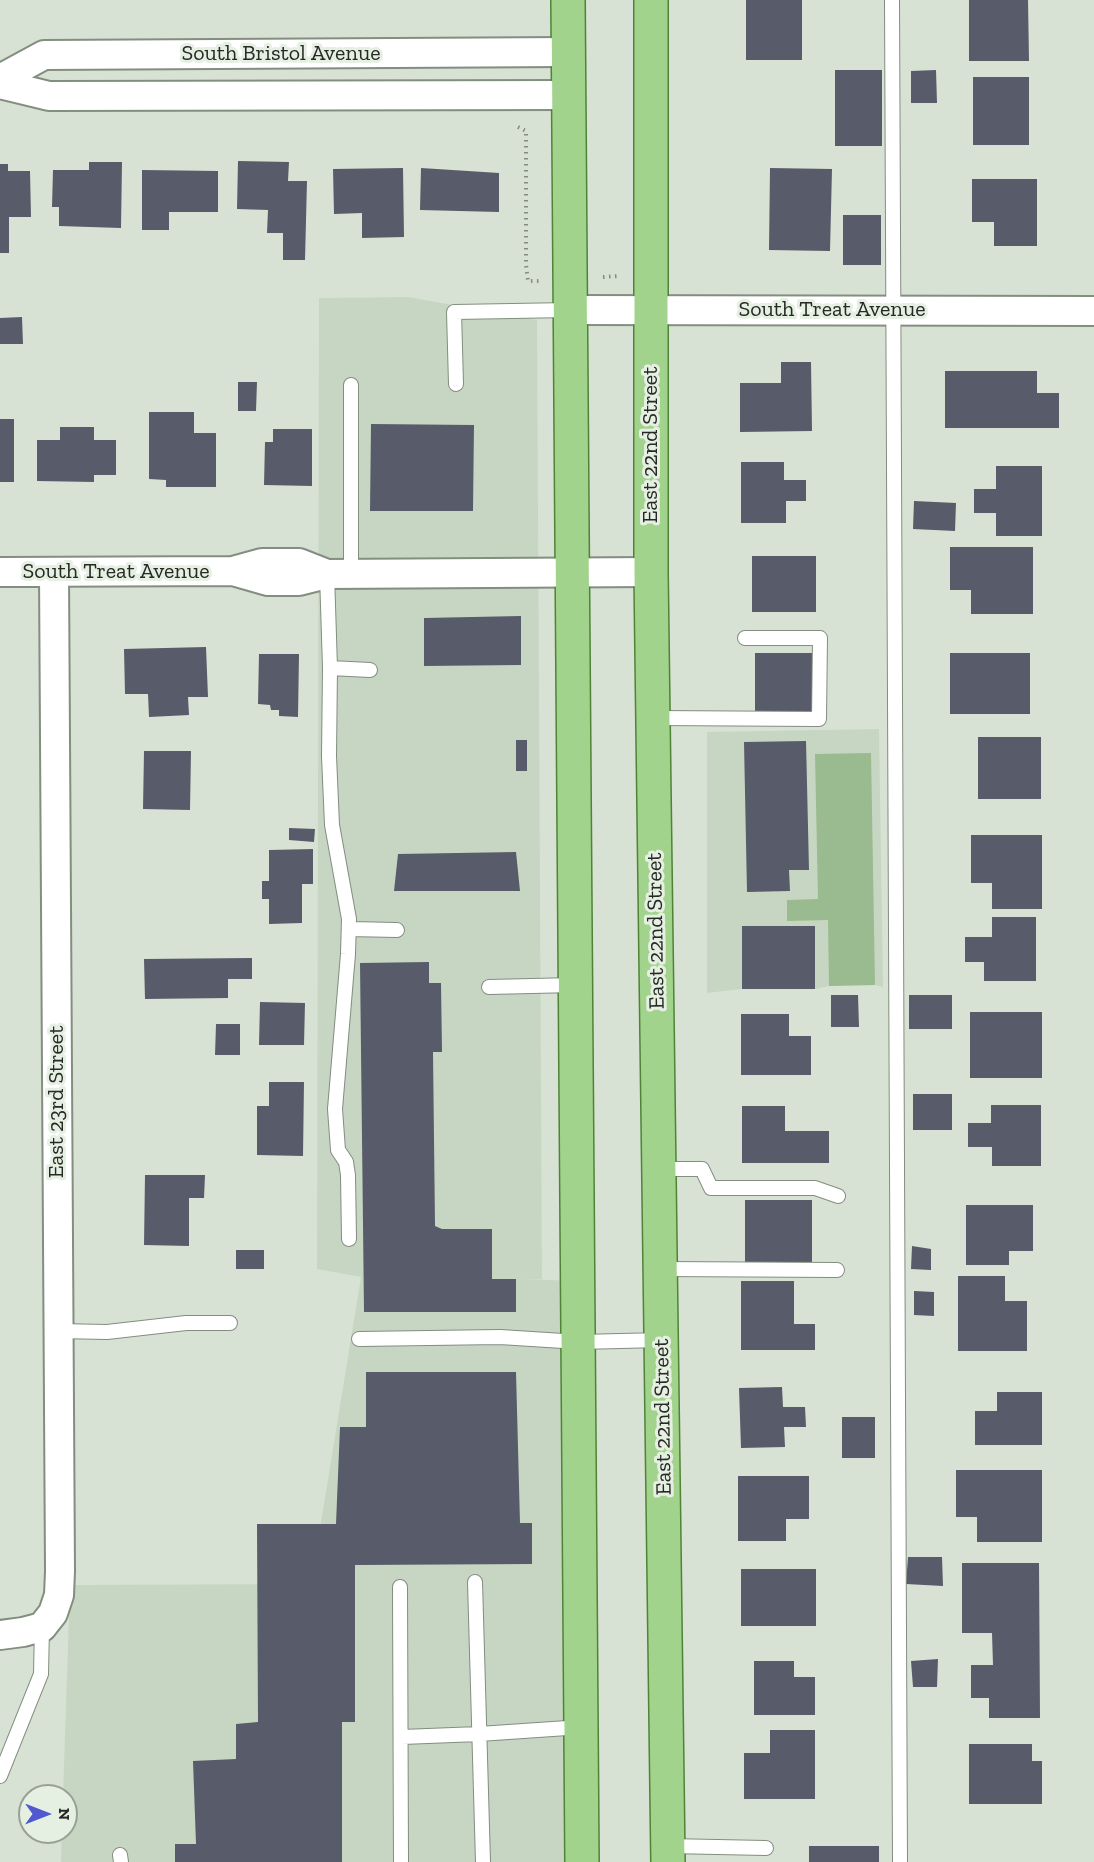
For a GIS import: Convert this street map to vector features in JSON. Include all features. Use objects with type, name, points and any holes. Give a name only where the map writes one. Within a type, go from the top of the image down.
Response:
[{"type":"main road","points":[[568,0],[582,1862]]},
{"type":"main road","name":"East 22nd Street","points":[[651,0],[651,572],[668,1854]]},
{"type":"street","name":"South Bristol Avenue","points":[[0,79],[44,55],[568,52]]},
{"type":"street","name":"South Bristol Avenue","points":[[0,84],[49,96],[568,95]]},
{"type":"street","name":"South Treat Avenue","points":[[570,310],[1094,310]]},
{"type":"street","name":"South Treat Avenue","points":[[0,572],[233,571],[268,581],[299,581],[339,574],[651,572]]},
{"type":"street","name":"East 23rd Street","points":[[42,1627],[52,1613],[59,1595],[60,1571],[54,572]]},
{"type":"street","points":[[0,1635],[42,1627]]},
{"type":"lane","points":[[892,0],[900,1862]]},
{"type":"lane","points":[[456,384],[454,312],[570,310]]},
{"type":"lane","points":[[349,1239],[348,1174],[346,1162],[338,1150],[335,1109],[349,918],[332,825],[329,756],[330,668],[339,574],[351,385]]},
{"type":"lane","points":[[653,718],[819,719],[820,638],[745,638]]},
{"type":"lane","points":[[330,668],[370,670]]},
{"type":"lane","points":[[349,929],[397,930]]},
{"type":"lane","points":[[489,987],[575,985]]},
{"type":"lane","points":[[659,1169],[702,1169],[711,1188],[815,1188],[838,1196]]},
{"type":"lane","points":[[661,1269],[837,1270]]},
{"type":"lane","points":[[58,1331],[107,1332],[186,1323],[231,1323]]},
{"type":"lane","points":[[359,1339],[500,1337],[579,1342],[662,1340]]},
{"type":"lane","points":[[475,1582],[483,1862]]},
{"type":"lane","points":[[400,1587],[401,1862]]},
{"type":"lane","points":[[0,1776],[41,1674],[42,1627]]},
{"type":"lane","points":[[402,1737],[582,1727]]},
{"type":"lane","points":[[668,1854],[766,1848]]},
{"type":"path","points":[[500,96],[501,116],[526,131],[528,281]]},
{"type":"shaded area","points":[[408,297],[537,320],[542,1279],[523,1279],[578,1281],[576,1862],[61,1862],[62,1844],[78,1844],[78,1784],[63,1784],[70,1585],[311,1584],[361,1277],[317,1269],[319,298]]},
{"type":"shaded area","points":[[879,729],[883,987],[875,985],[829,986],[815,989],[742,989],[707,993],[707,732]]},
{"type":"green space","points":[[871,753],[875,985],[829,986],[828,920],[787,921],[787,900],[818,899],[815,754]]},
{"type":"building","points":[[746,0],[802,0],[802,60],[746,60]]},
{"type":"building","points":[[969,0],[1028,0],[1029,61],[969,61]]},
{"type":"building","points":[[835,70],[882,70],[882,146],[835,146]]},
{"type":"building","points":[[936,70],[937,103],[911,103],[911,71]]},
{"type":"building","points":[[973,77],[1029,77],[1029,145],[973,145]]},
{"type":"building","points":[[238,161],[289,162],[288,181],[307,181],[305,260],[283,260],[283,233],[267,233],[268,210],[237,209]]},
{"type":"building","points":[[89,162],[122,162],[121,228],[59,226],[59,207],[52,207],[53,170],[89,170]]},
{"type":"building","points":[[0,164],[8,164],[8,171],[30,171],[31,217],[9,217],[9,253],[0,253]]},
{"type":"building","points":[[403,168],[404,237],[362,238],[362,213],[334,214],[333,169]]},
{"type":"building","points":[[421,168],[499,173],[499,212],[420,210]]},
{"type":"building","points":[[770,168],[832,169],[830,251],[769,250]]},
{"type":"building","points":[[142,170],[218,171],[218,212],[169,212],[169,230],[142,230]]},
{"type":"building","points":[[972,179],[1037,179],[1037,246],[994,246],[994,222],[972,222]]},
{"type":"building","points":[[843,215],[881,215],[881,265],[843,265]]},
{"type":"building","points":[[22,317],[23,344],[0,344],[0,318]]},
{"type":"building","points":[[781,362],[811,362],[812,431],[740,432],[740,383],[781,383]]},
{"type":"building","points":[[945,371],[1037,371],[1037,393],[1059,393],[1059,428],[945,428]]},
{"type":"building","points":[[238,382],[257,382],[256,411],[238,411]]},
{"type":"building","points":[[149,412],[194,412],[194,433],[216,433],[216,487],[166,487],[166,480],[149,479]]},
{"type":"building","points":[[0,419],[14,419],[14,482],[0,482]]},
{"type":"building","points":[[371,424],[474,425],[473,511],[370,511]]},
{"type":"building","points":[[60,427],[94,427],[94,440],[116,440],[116,475],[94,475],[94,482],[37,481],[37,440],[60,440]]},
{"type":"building","points":[[273,429],[312,429],[312,486],[264,485],[265,442],[273,442]]},
{"type":"building","points":[[741,462],[784,462],[784,480],[806,480],[806,501],[786,501],[786,523],[741,523]]},
{"type":"building","points":[[996,466],[1042,466],[1042,536],[996,536],[996,513],[974,513],[974,489],[996,489]]},
{"type":"building","points":[[914,501],[956,503],[955,531],[913,529]]},
{"type":"building","points":[[950,547],[1033,547],[1033,614],[971,614],[971,590],[950,590]]},
{"type":"building","points":[[752,556],[816,556],[816,612],[752,612]]},
{"type":"building","points":[[521,616],[521,665],[424,666],[424,618]]},
{"type":"building","points":[[206,647],[208,697],[188,697],[189,715],[149,717],[148,694],[125,694],[124,649]]},
{"type":"building","points":[[755,653],[812,653],[812,711],[755,711]]},
{"type":"building","points":[[950,653],[1030,653],[1030,714],[950,714]]},
{"type":"building","points":[[259,654],[299,654],[298,717],[279,716],[279,710],[271,710],[270,705],[258,704]]},
{"type":"building","points":[[978,737],[1041,737],[1041,799],[978,799]]},
{"type":"building","points":[[516,740],[527,740],[527,771],[516,771]]},
{"type":"building","points":[[806,741],[809,870],[789,870],[790,891],[747,892],[744,742]]},
{"type":"building","points":[[144,751],[191,751],[190,810],[143,809]]},
{"type":"building","points":[[289,828],[315,829],[314,842],[289,840]]},
{"type":"building","points":[[971,835],[1042,835],[1042,909],[992,909],[992,883],[971,883]]},
{"type":"building","points":[[313,849],[313,884],[302,884],[302,923],[269,924],[269,899],[262,899],[262,881],[269,881],[269,850]]},
{"type":"building","points":[[516,852],[520,891],[394,891],[398,854]]},
{"type":"building","points":[[992,917],[1036,917],[1036,981],[984,981],[984,962],[965,962],[965,937],[992,937]]},
{"type":"building","points":[[742,926],[815,926],[815,989],[742,989]]},
{"type":"building","points":[[252,958],[252,979],[228,979],[228,998],[145,999],[144,959]]},
{"type":"building","points":[[429,962],[429,983],[441,983],[442,1052],[433,1052],[435,1226],[442,1229],[492,1229],[492,1279],[516,1279],[516,1312],[364,1312],[360,963]]},
{"type":"building","points":[[831,995],[858,995],[859,1027],[831,1027]]},
{"type":"building","points":[[909,995],[952,995],[952,1029],[909,1029]]},
{"type":"building","points":[[260,1002],[305,1003],[304,1045],[259,1045]]},
{"type":"building","points":[[970,1012],[1042,1012],[1042,1078],[970,1078]]},
{"type":"building","points":[[741,1014],[789,1014],[789,1036],[811,1036],[811,1075],[741,1075]]},
{"type":"building","points":[[216,1024],[240,1024],[240,1055],[215,1055]]},
{"type":"building","points":[[269,1082],[304,1082],[303,1156],[257,1155],[257,1106],[269,1106]]},
{"type":"building","points":[[913,1094],[952,1094],[952,1130],[913,1130]]},
{"type":"building","points":[[991,1105],[1041,1105],[1041,1166],[992,1166],[992,1147],[968,1147],[968,1123],[991,1123]]},
{"type":"building","points":[[742,1106],[785,1106],[785,1131],[829,1131],[829,1163],[742,1163]]},
{"type":"building","points":[[145,1175],[205,1175],[204,1198],[189,1198],[189,1246],[144,1245]]},
{"type":"building","points":[[745,1200],[812,1200],[812,1262],[745,1262]]},
{"type":"building","points":[[966,1205],[1033,1205],[1033,1251],[1009,1251],[1009,1265],[966,1265]]},
{"type":"building","points":[[912,1246],[931,1249],[931,1270],[911,1269]]},
{"type":"building","points":[[236,1250],[264,1250],[264,1269],[236,1269]]},
{"type":"building","points":[[958,1276],[1005,1276],[1005,1301],[1027,1301],[1027,1351],[958,1351]]},
{"type":"building","points":[[741,1281],[794,1281],[794,1324],[815,1324],[815,1350],[741,1350]]},
{"type":"building","points":[[914,1291],[934,1292],[934,1316],[914,1315]]},
{"type":"building","points":[[366,1372],[516,1372],[520,1523],[532,1523],[532,1564],[355,1565],[355,1722],[342,1722],[342,1862],[175,1862],[175,1844],[196,1844],[193,1761],[236,1759],[236,1724],[258,1722],[257,1524],[336,1524],[340,1427],[366,1427]]},
{"type":"building","points":[[782,1387],[783,1407],[805,1407],[806,1427],[784,1427],[785,1447],[741,1448],[739,1388]]},
{"type":"building","points":[[997,1392],[1042,1392],[1042,1445],[975,1445],[975,1411],[997,1411]]},
{"type":"building","points":[[842,1417],[875,1417],[875,1458],[842,1458]]},
{"type":"building","points":[[956,1470],[1042,1470],[1042,1542],[977,1542],[977,1517],[956,1517]]},
{"type":"building","points":[[738,1476],[809,1476],[809,1519],[786,1519],[786,1541],[738,1541]]},
{"type":"building","points":[[908,1557],[942,1557],[943,1586],[906,1584]]},
{"type":"building","points":[[962,1563],[1039,1563],[1040,1718],[989,1718],[989,1698],[971,1698],[971,1665],[993,1665],[992,1633],[962,1633]]},
{"type":"building","points":[[741,1569],[816,1569],[816,1626],[741,1626]]},
{"type":"building","points":[[938,1659],[937,1687],[913,1687],[911,1661]]},
{"type":"building","points":[[754,1661],[794,1661],[794,1677],[815,1677],[815,1715],[754,1715]]},
{"type":"building","points":[[770,1730],[815,1730],[815,1799],[744,1799],[744,1753],[770,1753]]},
{"type":"building","points":[[969,1744],[1032,1744],[1032,1761],[1042,1761],[1042,1804],[969,1804]]},
{"type":"building","points":[[809,1846],[879,1846],[879,1862],[809,1862]]}]
